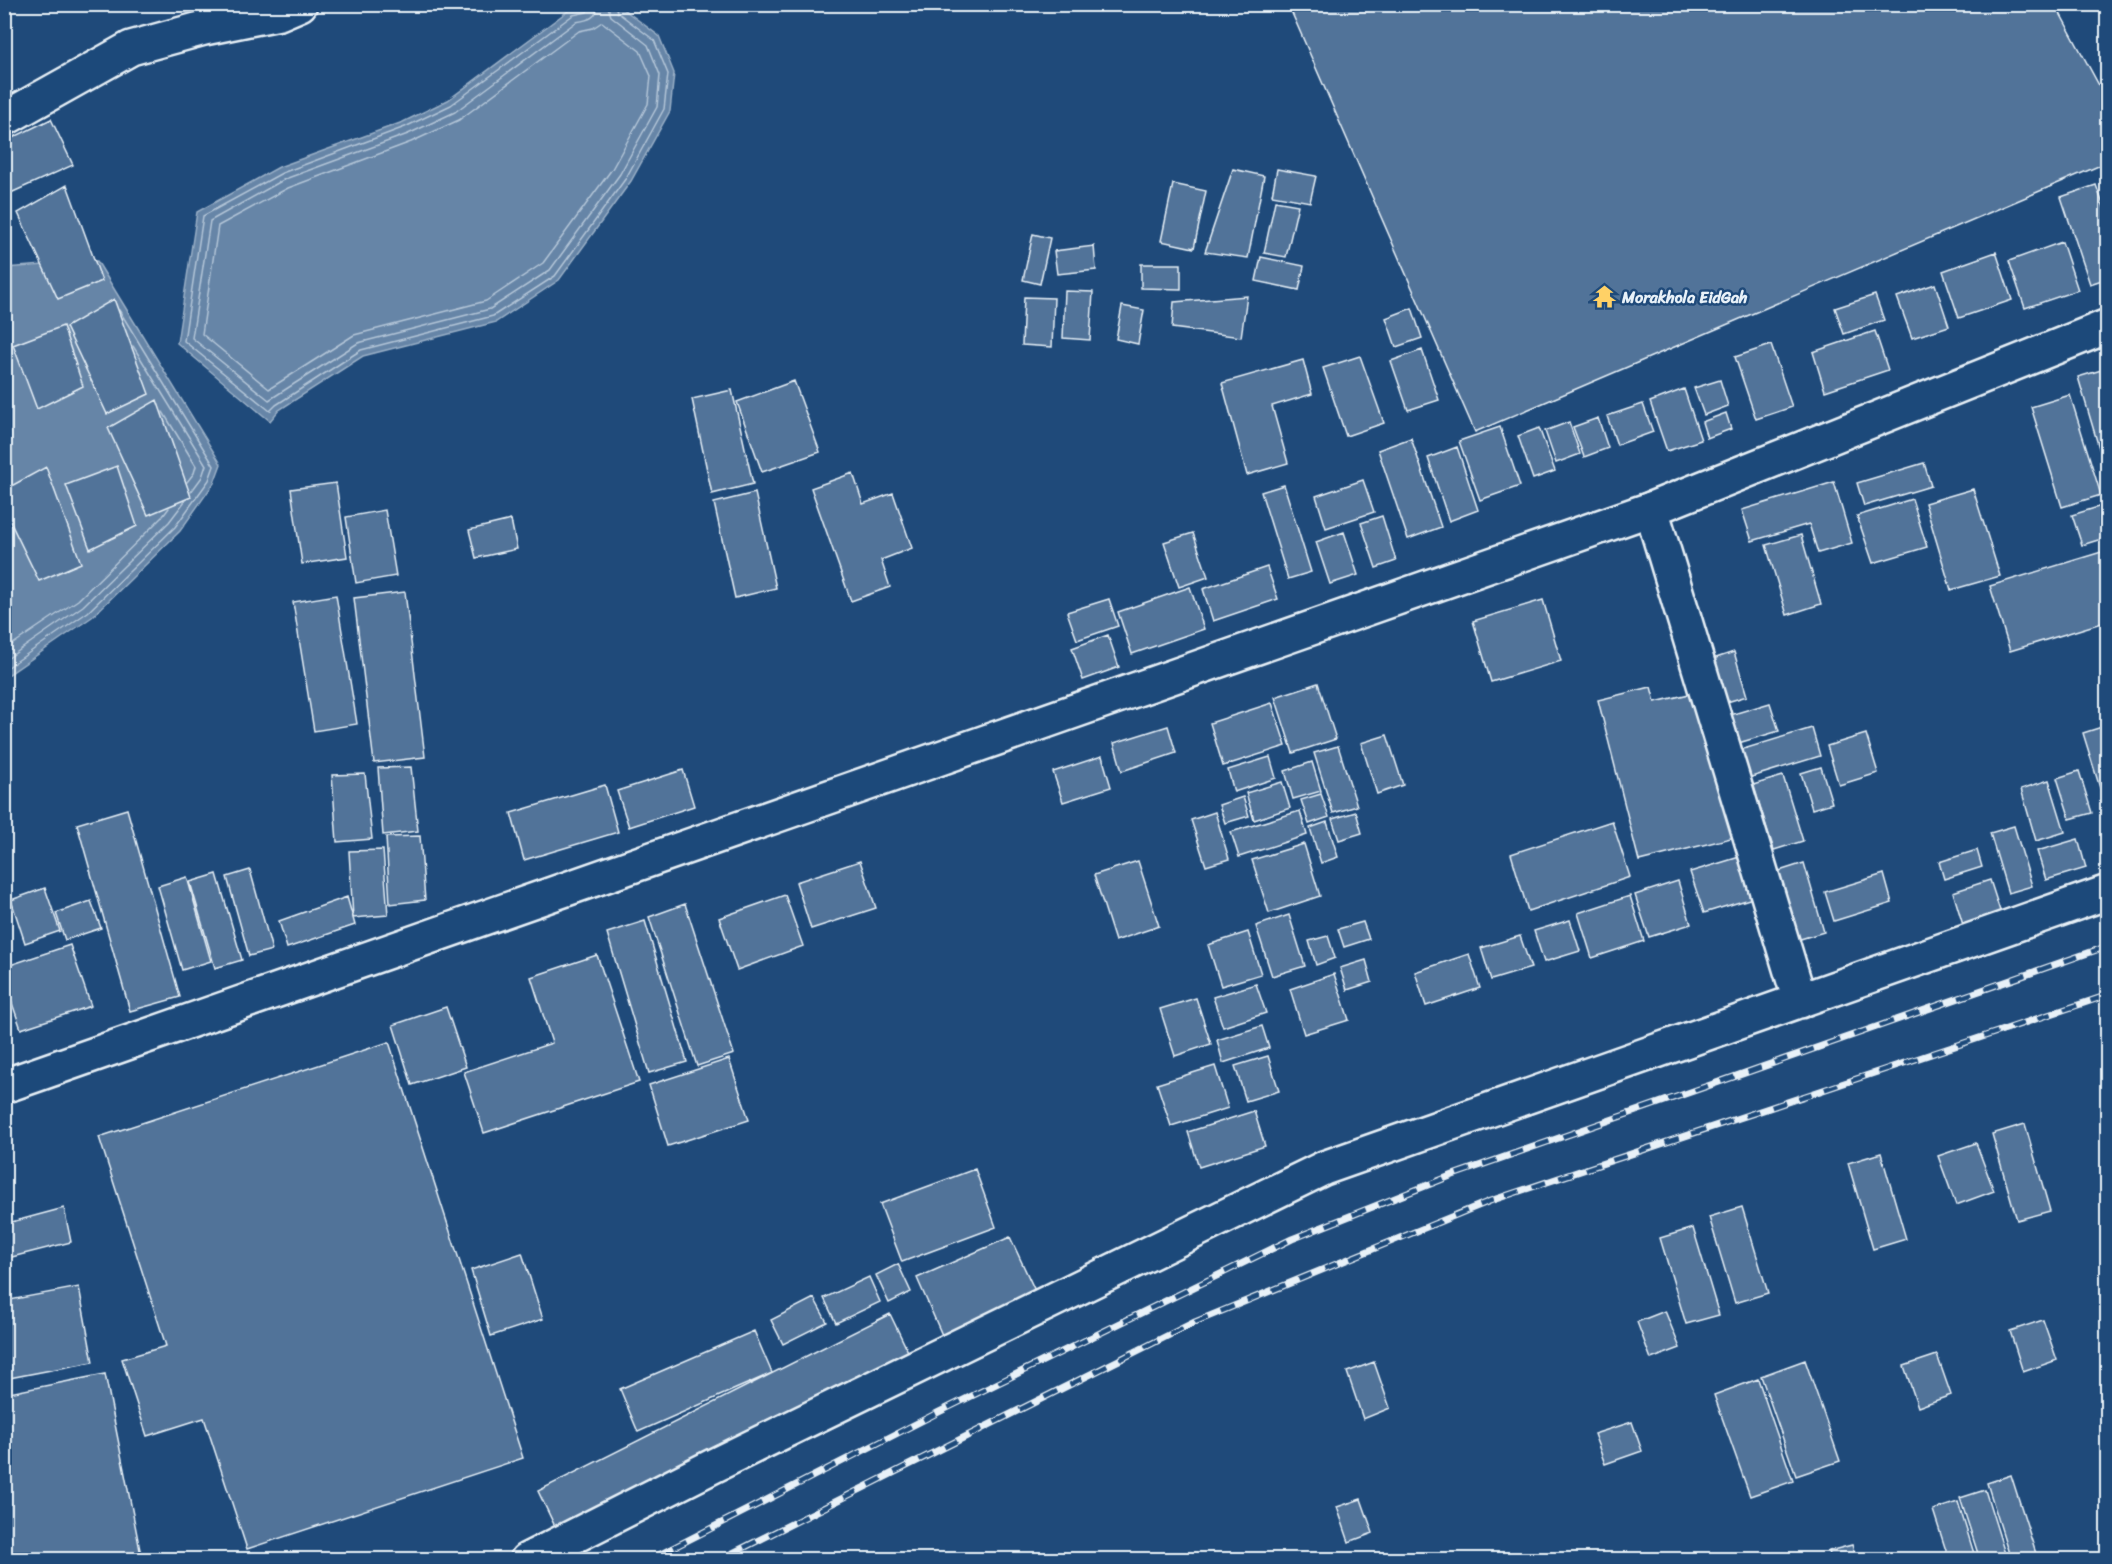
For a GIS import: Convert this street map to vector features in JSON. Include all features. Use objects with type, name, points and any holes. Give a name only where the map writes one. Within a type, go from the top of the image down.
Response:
[{"type":"street","points":[[4,119],[14,116],[131,48],[204,28],[279,13],[300,4]]},
{"type":"street","points":[[4,1086],[1651,508],[2108,326]]},
{"type":"street","points":[[1651,508],[1800,1001]]},
{"type":"street","points":[[527,1560],[1323,1168],[2108,892]]},
{"type":"water","points":[[618,5],[659,36],[674,73],[670,111],[631,181],[559,280],[496,322],[363,356],[279,410],[270,421],[177,343],[197,212],[279,167],[403,122],[448,100],[572,8]]},
{"type":"water","points":[[97,261],[221,464],[214,483],[180,531],[92,617],[5,677],[5,268]]},
{"type":"building","name":"Morakhola EidGah","points":[[1288,4],[2055,4],[2108,102],[2108,162],[1475,432]]},
{"type":"building","points":[[51,119],[73,165],[4,196],[4,142]]},
{"type":"building","points":[[1233,169],[1264,176],[1248,258],[1205,252]]},
{"type":"building","points":[[1277,169],[1316,176],[1310,202],[1272,195]]},
{"type":"building","points":[[1173,184],[1206,191],[1194,248],[1161,241]]},
{"type":"building","points":[[67,185],[102,281],[58,299],[18,213]]},
{"type":"building","points":[[2096,185],[2108,218],[2108,278],[2090,284],[2061,197]]},
{"type":"building","points":[[1275,201],[1298,205],[1286,257],[1264,253]]},
{"type":"building","points":[[1033,234],[1050,238],[1040,284],[1023,280]]},
{"type":"building","points":[[2062,242],[2078,290],[2025,308],[2009,261]]},
{"type":"building","points":[[1094,246],[1096,270],[1057,274],[1054,251]]},
{"type":"building","points":[[1996,252],[2012,300],[1959,318],[1943,271]]},
{"type":"building","points":[[1261,257],[1304,266],[1299,290],[1256,281]]},
{"type":"building","points":[[1141,264],[1181,264],[1181,289],[1141,288]]},
{"type":"building","points":[[1935,284],[1949,326],[1912,338],[1897,297]]},
{"type":"building","points":[[1065,291],[1093,292],[1090,340],[1063,338]]},
{"type":"building","points":[[1875,295],[1884,320],[1844,334],[1835,308]]},
{"type":"building","points":[[1247,296],[1241,337],[1172,328],[1174,302]]},
{"type":"building","points":[[1024,297],[1054,298],[1052,347],[1022,345]]},
{"type":"building","points":[[114,299],[149,394],[107,414],[66,327]]},
{"type":"building","points":[[1122,306],[1144,310],[1138,344],[1116,339]]},
{"type":"building","points":[[1412,308],[1422,338],[1396,347],[1386,318]]},
{"type":"building","points":[[63,326],[83,386],[37,409],[13,345]]},
{"type":"building","points":[[1875,331],[1888,370],[1825,391],[1813,352]]},
{"type":"building","points":[[1771,345],[1792,407],[1756,419],[1735,357]]},
{"type":"building","points":[[1422,350],[1439,400],[1408,410],[1391,361]]},
{"type":"building","points":[[1360,356],[1384,423],[1346,436],[1323,368]]},
{"type":"building","points":[[1303,360],[1312,394],[1272,406],[1288,463],[1247,475],[1222,383]]},
{"type":"building","points":[[2108,368],[2108,475],[2107,475],[2078,377]]},
{"type":"building","points":[[1720,380],[1728,406],[1704,415],[1694,388]]},
{"type":"building","points":[[794,381],[820,452],[762,472],[737,402]]},
{"type":"building","points":[[1684,389],[1701,440],[1667,451],[1650,402]]},
{"type":"building","points":[[732,390],[753,484],[712,494],[692,399]]},
{"type":"building","points":[[2070,395],[2101,495],[2062,507],[2031,407]]},
{"type":"building","points":[[157,400],[191,497],[148,515],[108,428]]},
{"type":"building","points":[[1643,404],[1653,432],[1617,445],[1607,416]]},
{"type":"building","points":[[1726,413],[1731,429],[1707,438],[1702,422]]},
{"type":"building","points":[[1598,418],[1608,448],[1584,457],[1573,427]]},
{"type":"building","points":[[1569,422],[1580,454],[1556,463],[1545,431]]},
{"type":"building","points":[[1500,427],[1520,486],[1480,500],[1459,441]]},
{"type":"building","points":[[1539,428],[1555,471],[1533,479],[1518,436]]},
{"type":"building","points":[[1411,438],[1441,527],[1408,539],[1378,450]]},
{"type":"building","points":[[1457,447],[1478,510],[1449,521],[1428,458]]},
{"type":"building","points":[[1924,463],[1931,486],[1864,506],[1857,483]]},
{"type":"building","points":[[117,466],[137,526],[90,549],[66,485]]},
{"type":"building","points":[[46,467],[81,563],[39,581],[4,509],[4,490]]},
{"type":"building","points":[[853,473],[863,504],[893,493],[912,548],[881,560],[890,587],[851,601],[811,488]]},
{"type":"building","points":[[1363,480],[1374,512],[1326,528],[1316,496]]},
{"type":"building","points":[[1834,482],[1852,543],[1818,553],[1809,524],[1752,541],[1742,510]]},
{"type":"building","points":[[336,483],[347,557],[302,564],[291,489]]},
{"type":"building","points":[[1284,485],[1311,572],[1288,579],[1261,492]]},
{"type":"building","points":[[1973,489],[2000,576],[1951,590],[1925,503]]},
{"type":"building","points":[[755,493],[776,588],[735,598],[714,503]]},
{"type":"building","points":[[1912,499],[1927,547],[1873,563],[1857,516]]},
{"type":"building","points":[[2108,504],[2108,537],[2082,545],[2072,515]]},
{"type":"building","points":[[385,510],[396,576],[356,583],[346,517]]},
{"type":"building","points":[[1382,516],[1396,561],[1376,568],[1361,523]]},
{"type":"building","points":[[511,520],[517,549],[476,558],[469,530]]},
{"type":"building","points":[[1344,532],[1358,575],[1330,584],[1316,542]]},
{"type":"building","points":[[1193,533],[1208,577],[1179,587],[1164,542]]},
{"type":"building","points":[[1801,535],[1821,604],[1787,615],[1766,545]]},
{"type":"building","points":[[2108,550],[2108,621],[2010,651],[1990,586]]},
{"type":"building","points":[[1267,567],[1278,599],[1213,621],[1203,589]]},
{"type":"building","points":[[1190,587],[1204,629],[1132,654],[1118,612]]},
{"type":"building","points":[[405,592],[425,757],[374,763],[354,598]]},
{"type":"building","points":[[336,595],[357,724],[314,731],[293,602]]},
{"type":"building","points":[[1109,599],[1118,626],[1077,640],[1067,612]]},
{"type":"building","points":[[1543,600],[1561,661],[1491,682],[1473,621]]},
{"type":"building","points":[[1108,635],[1119,667],[1083,680],[1072,648]]},
{"type":"building","points":[[1734,652],[1747,696],[1717,705],[1704,662]]},
{"type":"building","points":[[1318,683],[1336,739],[1293,753],[1275,697]]},
{"type":"building","points":[[1651,687],[1655,702],[1698,692],[1735,837],[1639,861],[1598,700]]},
{"type":"building","points":[[1272,703],[1286,746],[1223,766],[1210,723]]},
{"type":"building","points":[[1770,703],[1779,731],[1735,744],[1727,716]]},
{"type":"building","points":[[2108,725],[2108,785],[2100,788],[2083,733]]},
{"type":"building","points":[[1168,726],[1176,753],[1122,771],[1114,743]]},
{"type":"building","points":[[1812,728],[1820,756],[1745,779],[1737,751]]},
{"type":"building","points":[[1866,734],[1878,773],[1839,785],[1827,746]]},
{"type":"building","points":[[1387,735],[1403,785],[1377,794],[1361,743]]},
{"type":"building","points":[[1338,746],[1357,806],[1333,813],[1314,753]]},
{"type":"building","points":[[1102,756],[1111,787],[1063,802],[1053,772]]},
{"type":"building","points":[[1270,757],[1276,778],[1234,792],[1228,770]]},
{"type":"building","points":[[1312,762],[1321,791],[1293,799],[1285,771]]},
{"type":"building","points":[[411,767],[418,831],[383,835],[378,768]]},
{"type":"building","points":[[1821,767],[1832,803],[1812,809],[1801,773]]},
{"type":"building","points":[[683,770],[694,806],[629,827],[617,791]]},
{"type":"building","points":[[2079,771],[2092,813],[2070,819],[2057,778]]},
{"type":"building","points":[[365,774],[372,839],[337,842],[332,775]]},
{"type":"building","points":[[1783,776],[1803,841],[1774,850],[1753,785]]},
{"type":"building","points":[[2049,780],[2065,832],[2036,841],[2021,789]]},
{"type":"building","points":[[1282,782],[1290,808],[1254,820],[1246,793]]},
{"type":"building","points":[[605,785],[618,832],[524,860],[511,813]]},
{"type":"building","points":[[1321,794],[1329,817],[1309,824],[1301,800]]},
{"type":"building","points":[[1243,797],[1249,816],[1225,823],[1219,805]]},
{"type":"building","points":[[127,809],[180,997],[130,1011],[77,824]]},
{"type":"building","points":[[1300,811],[1307,835],[1239,857],[1231,832]]},
{"type":"building","points":[[1215,812],[1229,859],[1206,866],[1191,820]]},
{"type":"building","points":[[1356,812],[1362,833],[1339,840],[1332,819]]},
{"type":"building","points":[[1612,821],[1630,877],[1528,911],[1511,854]]},
{"type":"building","points":[[1327,822],[1338,857],[1321,863],[1310,828]]},
{"type":"building","points":[[2014,826],[2032,886],[2008,893],[1990,833]]},
{"type":"building","points":[[420,836],[425,900],[390,904],[386,837]]},
{"type":"building","points":[[2078,839],[2086,868],[2046,880],[2037,851]]},
{"type":"building","points":[[1304,844],[1320,896],[1269,913],[1252,860]]},
{"type":"building","points":[[383,850],[388,915],[353,918],[349,851]]},
{"type":"building","points":[[1977,850],[1982,867],[1944,879],[1939,862]]},
{"type":"building","points":[[1743,856],[1756,897],[1704,913],[1690,872]]},
{"type":"building","points":[[860,861],[876,908],[811,929],[796,882]]},
{"type":"building","points":[[1138,861],[1159,926],[1115,941],[1094,875]]},
{"type":"building","points":[[1804,863],[1824,932],[1797,940],[1776,872]]},
{"type":"building","points":[[250,870],[272,950],[249,956],[227,877]]},
{"type":"building","points":[[217,874],[242,960],[215,968],[190,882]]},
{"type":"building","points":[[1884,874],[1892,903],[1834,921],[1825,892]]},
{"type":"building","points":[[187,877],[211,961],[182,970],[158,886]]},
{"type":"building","points":[[1990,880],[2001,914],[1963,925],[1953,892]]},
{"type":"building","points":[[1678,881],[1691,924],[1649,937],[1635,895]]},
{"type":"building","points":[[45,888],[60,931],[25,943],[11,900]]},
{"type":"building","points":[[785,895],[803,946],[737,970],[719,918]]},
{"type":"building","points":[[1630,896],[1644,941],[1592,958],[1578,913]]},
{"type":"building","points":[[347,897],[355,925],[287,948],[279,921]]},
{"type":"building","points":[[91,901],[101,928],[65,940],[56,913]]},
{"type":"building","points":[[685,904],[734,1054],[697,1066],[649,917]]},
{"type":"building","points":[[1289,915],[1305,966],[1272,976],[1256,926]]},
{"type":"building","points":[[1570,920],[1580,951],[1544,962],[1534,931]]},
{"type":"building","points":[[645,921],[687,1062],[649,1073],[607,933]]},
{"type":"building","points":[[1363,922],[1369,939],[1344,947],[1338,929]]},
{"type":"building","points":[[1248,932],[1261,974],[1221,986],[1208,945]]},
{"type":"building","points":[[1328,936],[1335,958],[1316,965],[1309,941]]},
{"type":"building","points":[[1520,936],[1531,968],[1491,980],[1481,948]]},
{"type":"building","points":[[70,945],[91,1006],[21,1029],[4,980],[4,967]]},
{"type":"building","points":[[1469,954],[1480,988],[1426,1006],[1415,972]]},
{"type":"building","points":[[597,955],[639,1082],[484,1133],[464,1072],[552,1043],[531,977]]},
{"type":"building","points":[[1366,960],[1372,982],[1347,990],[1340,968]]},
{"type":"building","points":[[1334,974],[1349,1020],[1304,1034],[1290,989]]},
{"type":"building","points":[[1256,984],[1266,1013],[1223,1027],[1213,997]]},
{"type":"building","points":[[1196,998],[1211,1044],[1175,1056],[1160,1009]]},
{"type":"building","points":[[446,1007],[466,1067],[412,1085],[393,1025]]},
{"type":"building","points":[[1262,1026],[1269,1048],[1223,1063],[1217,1040]]},
{"type":"building","points":[[389,1042],[523,1458],[247,1549],[204,1418],[147,1436],[122,1359],[166,1346],[99,1137]]},
{"type":"building","points":[[1268,1056],[1279,1091],[1246,1101],[1235,1066]]},
{"type":"building","points":[[729,1059],[749,1120],[668,1146],[649,1085]]},
{"type":"building","points":[[1215,1066],[1228,1108],[1171,1126],[1157,1084]]},
{"type":"building","points":[[1254,1111],[1265,1146],[1199,1167],[1188,1132]]},
{"type":"building","points":[[2025,1124],[2050,1211],[2017,1220],[1992,1134]]},
{"type":"building","points":[[1976,1143],[1994,1191],[1956,1205],[1938,1156]]},
{"type":"building","points":[[1881,1153],[1906,1239],[1873,1249],[1848,1163]]},
{"type":"building","points":[[975,1169],[996,1227],[902,1262],[880,1204]]},
{"type":"building","points":[[1742,1207],[1768,1293],[1735,1303],[1709,1217]]},
{"type":"building","points":[[64,1208],[71,1242],[4,1259],[4,1224]]},
{"type":"building","points":[[1693,1228],[1719,1315],[1686,1324],[1660,1238]]},
{"type":"building","points":[[1010,1237],[1036,1293],[942,1335],[917,1278]]},
{"type":"building","points":[[522,1253],[543,1319],[491,1336],[471,1270]]},
{"type":"building","points":[[898,1264],[911,1292],[889,1303],[876,1275]]},
{"type":"building","points":[[869,1277],[880,1302],[836,1323],[824,1298]]},
{"type":"building","points":[[79,1287],[93,1362],[4,1379],[4,1301]]},
{"type":"building","points":[[814,1298],[827,1322],[783,1344],[771,1320]]},
{"type":"building","points":[[1665,1311],[1680,1348],[1651,1359],[1637,1322]]},
{"type":"building","points":[[890,1314],[914,1364],[562,1541],[538,1491]]},
{"type":"building","points":[[2043,1320],[2057,1360],[2023,1372],[2010,1331]]},
{"type":"building","points":[[754,1331],[772,1373],[638,1432],[620,1389]]},
{"type":"building","points":[[1937,1355],[1951,1395],[1918,1407],[1904,1366]]},
{"type":"building","points":[[1805,1360],[1840,1461],[1796,1476],[1761,1376]]},
{"type":"building","points":[[1374,1362],[1390,1408],[1363,1419],[1347,1372]]},
{"type":"building","points":[[105,1374],[142,1560],[4,1560],[4,1394]]},
{"type":"building","points":[[1758,1379],[1793,1481],[1750,1496],[1714,1395]]},
{"type":"building","points":[[1632,1422],[1642,1451],[1605,1464],[1594,1434]]},
{"type":"building","points":[[2011,1475],[2038,1560],[2011,1560],[1987,1483]]},
{"type":"building","points":[[1985,1490],[2007,1560],[1980,1560],[1960,1498]]},
{"type":"building","points":[[1361,1499],[1373,1533],[1349,1542],[1337,1507]]},
{"type":"building","points":[[1958,1502],[1976,1560],[1949,1560],[1933,1510]]},
{"type":"building","points":[[1852,1545],[1857,1560],[1831,1560],[1829,1551]]},
{"type":"railway","points":[[649,1560],[939,1412],[1292,1239],[1453,1175],[2108,946]]},
{"type":"railway","points":[[719,1560],[1195,1322],[1490,1201],[2108,995]]},
{"type":"place","name":"Morakhola EidGah","points":[[1604,297]]}]
